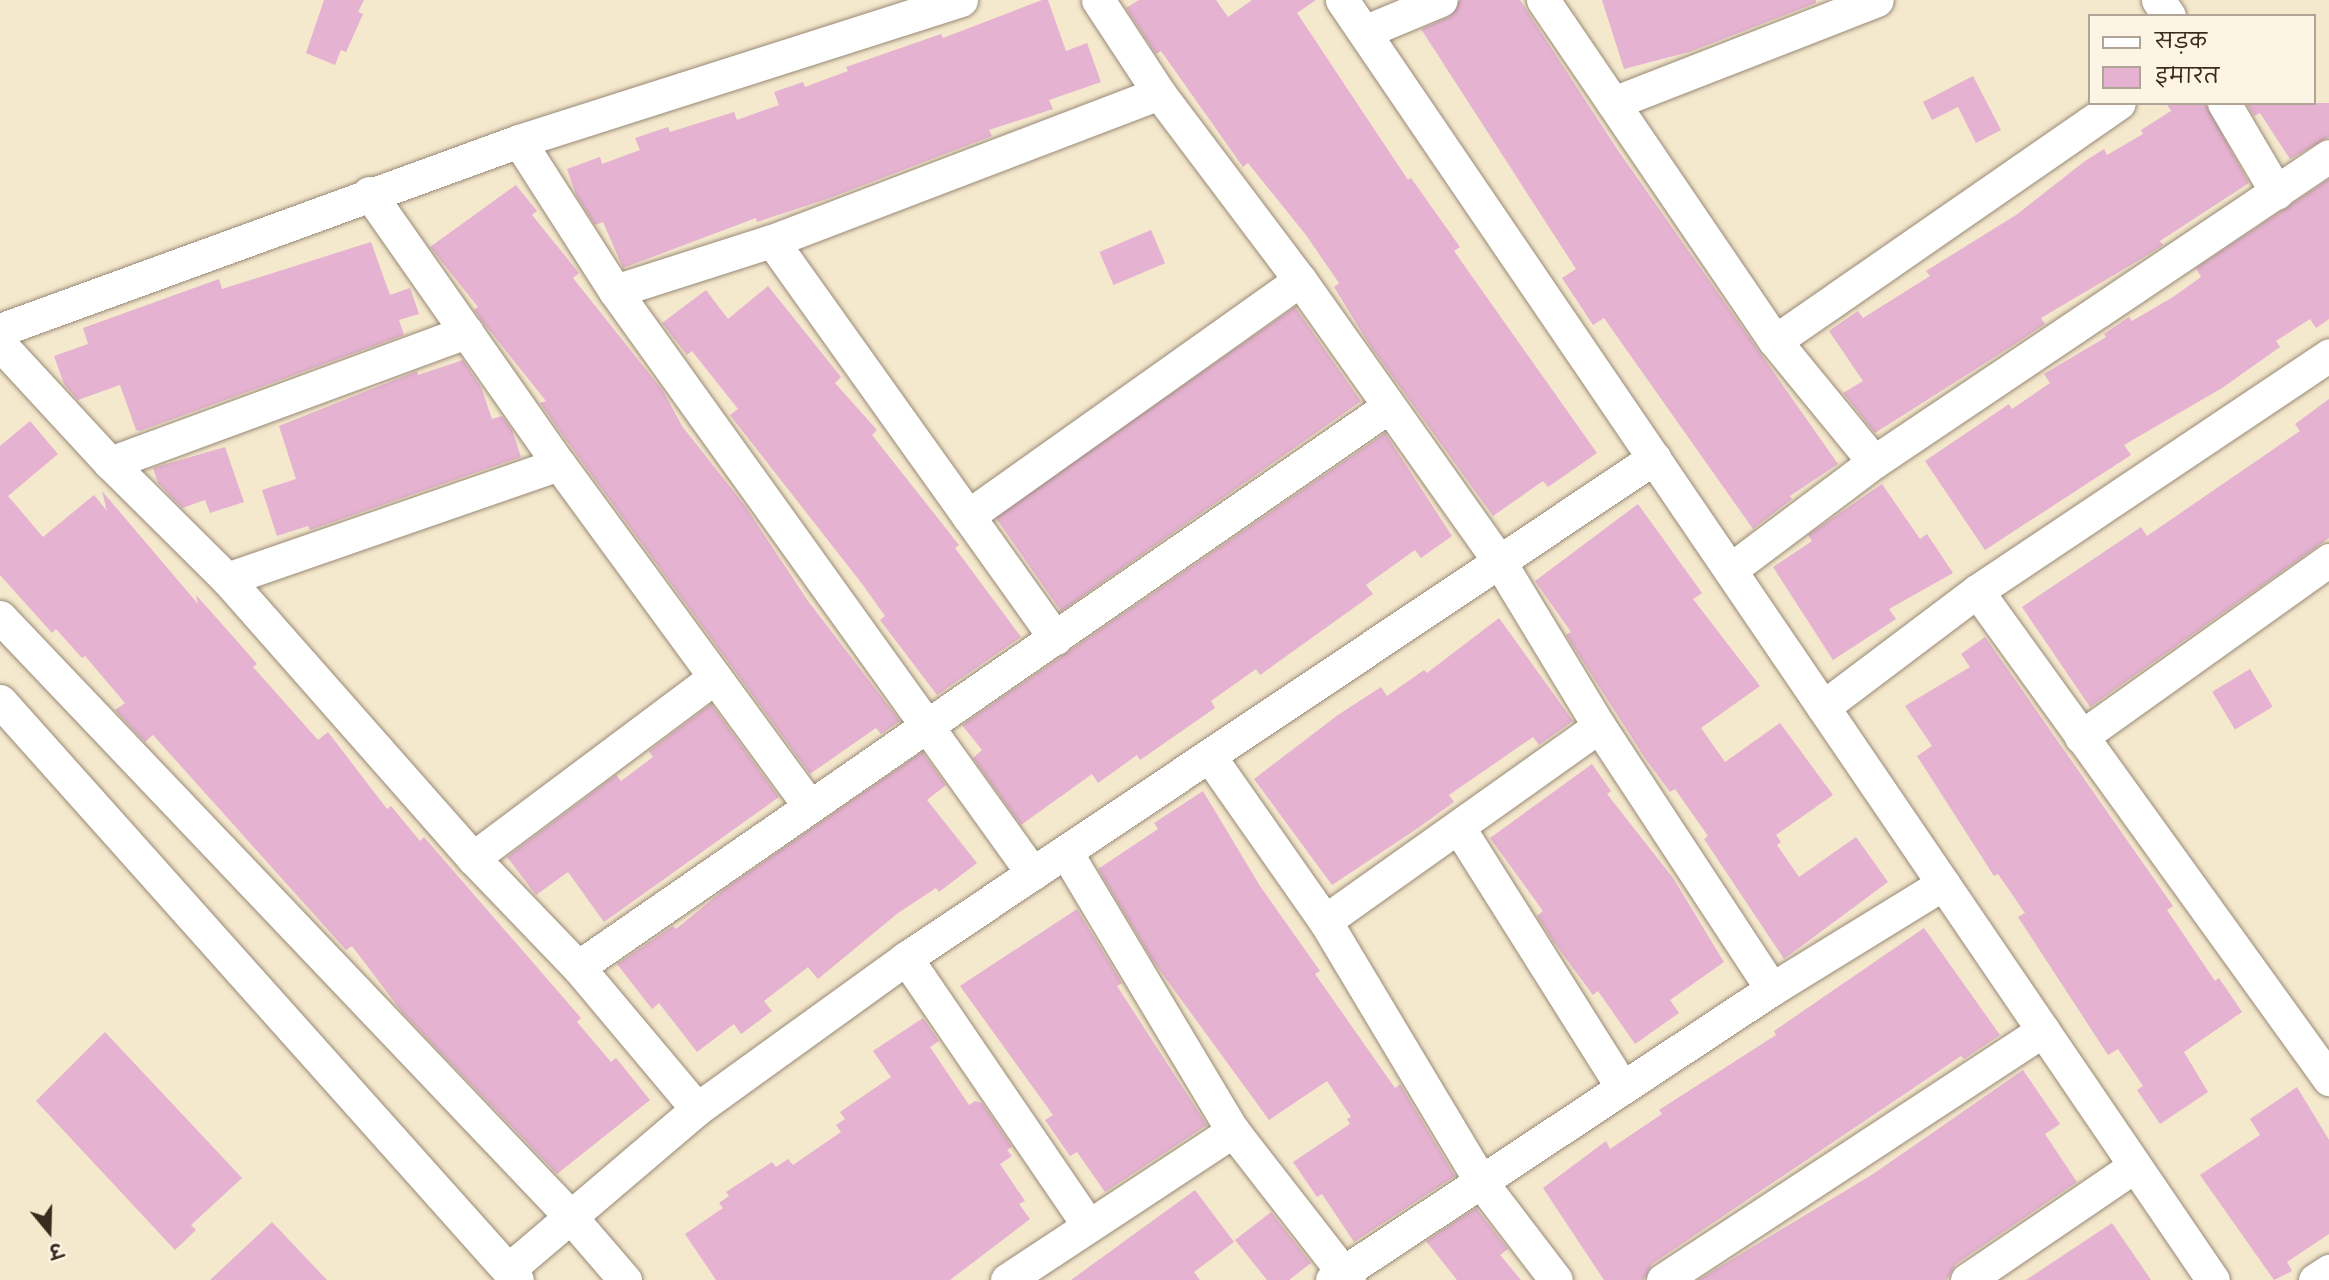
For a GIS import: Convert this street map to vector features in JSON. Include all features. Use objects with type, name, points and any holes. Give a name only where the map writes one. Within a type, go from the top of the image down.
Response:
[{"type":"street","points":[[0,330],[369,193],[519,141],[961,0]]},
{"type":"street","points":[[1098,0],[1159,93],[1300,280],[1499,561],[1599,726],[1772,989]]},
{"type":"street","points":[[1342,0],[2213,1280]]},
{"type":"street","points":[[1364,32],[1441,0]]},
{"type":"street","points":[[1543,0],[1775,341],[1874,462]]},
{"type":"street","points":[[1613,103],[1877,0]]},
{"type":"street","points":[[615,291],[772,241],[1159,93]]},
{"type":"street","points":[[1775,341],[2116,105]]},
{"type":"street","points":[[2225,105],[2277,193]]},
{"type":"street","points":[[519,141],[615,291],[1033,874]]},
{"type":"street","points":[[1730,570],[1874,462],[2329,156]]},
{"type":"street","points":[[369,193],[559,464],[809,804]]},
{"type":"street","points":[[772,241],[1055,638]]},
{"type":"street","points":[[968,516],[1300,280]]},
{"type":"street","points":[[110,463],[467,332]]},
{"type":"street","points":[[0,344],[110,463],[227,579],[473,858],[578,967],[697,1109]]},
{"type":"street","points":[[1823,707],[1977,592],[2329,355]]},
{"type":"street","points":[[578,967],[809,804],[1055,638],[1388,407]]},
{"type":"street","points":[[0,701],[512,1275],[569,1215],[697,1109],[906,958],[1067,854],[1654,458]]},
{"type":"street","points":[[227,579],[559,464]]},
{"type":"street","points":[[2081,737],[2329,560]]},
{"type":"street","points":[[1977,592],[2326,1067]]},
{"type":"street","points":[[0,617],[569,1215],[625,1280]]},
{"type":"street","points":[[473,858],[715,677]]},
{"type":"street","points":[[1325,921],[1599,726]]},
{"type":"street","points":[[1210,757],[1325,921],[1481,1182],[1556,1280]]},
{"type":"street","points":[[1459,828],[1622,1087]]},
{"type":"street","points":[[1067,854],[1233,1131],[1341,1277],[1772,989],[1943,884]]},
{"type":"street","points":[[906,958],[1087,1223]]},
{"type":"street","points":[[1663,1280],[2043,1030]]},
{"type":"street","points":[[1007,1280],[1087,1223],[1233,1131]]},
{"type":"street","points":[[1967,1280],[2135,1166]]},
{"type":"street","points":[[2315,1280],[2329,1271]]},
{"type":"building","points":[[324,0],[364,0],[358,12],[363,14],[346,52],[341,50],[335,65],[306,53]]},
{"type":"building","points":[[1048,0],[1066,51],[1087,43],[1101,82],[1049,100],[1053,109],[989,130],[992,136],[827,199],[757,222],[756,218],[623,268],[603,222],[595,225],[576,195],[567,169],[600,157],[602,164],[640,150],[635,138],[668,127],[670,132],[734,112],[737,120],[779,105],[774,92],[803,82],[805,87],[848,71],[846,67],[941,34],[943,38]]},
{"type":"building","points":[[1139,0],[1216,0],[1228,17],[1252,0],[1316,0],[1297,13],[1408,180],[1411,178],[1460,247],[1454,251],[1597,453],[1548,487],[1543,481],[1493,516],[1369,344],[1334,287],[1339,283],[1306,235],[1248,163],[1243,167],[1161,51],[1156,54],[1126,8]]},
{"type":"building","points":[[1460,0],[1520,0],[1617,149],[1838,464],[1790,496],[1792,499],[1753,529],[1604,318],[1593,325],[1562,278],[1576,269],[1421,29],[1449,17]]},
{"type":"building","points":[[1602,0],[1816,0],[1816,3],[1689,52],[1624,69]]},
{"type":"building","points":[[1973,76],[2001,130],[1976,143],[1958,107],[1932,120],[1923,102]]},
{"type":"building","points":[[2329,103],[2329,137],[2290,159],[2260,113],[2254,116],[2247,105]]},
{"type":"building","points":[[2167,105],[2206,105],[2249,183],[2160,241],[2163,245],[2041,318],[2045,324],[1875,433],[1843,393],[1863,381],[1829,331],[1858,311],[1863,318],[1930,276],[1926,271],[2016,215],[2085,161],[2104,149],[2107,155],[2143,134],[2141,130],[2171,111]]},
{"type":"building","points":[[2329,179],[2329,319],[2316,328],[2310,319],[2276,341],[2280,347],[2222,388],[2124,445],[2131,455],[1985,550],[1925,461],[2009,404],[2012,409],[2050,383],[2044,374],[2106,337],[2104,334],[2129,317],[2132,321],[2173,297],[2201,277],[2196,268]]},
{"type":"building","points":[[516,185],[537,211],[532,215],[579,273],[573,278],[663,391],[682,426],[745,506],[808,601],[900,721],[881,734],[876,728],[810,774],[566,440],[540,403],[546,401],[482,321],[474,310],[478,307],[430,247]]},
{"type":"building","points":[[1151,230],[1165,263],[1114,285],[1099,252]]},
{"type":"building","points":[[371,242],[390,295],[410,288],[419,314],[399,320],[404,335],[140,431],[136,430],[120,385],[78,400],[64,384],[54,356],[88,344],[83,328],[219,279],[222,289]]},
{"type":"building","points":[[768,286],[841,377],[835,383],[877,430],[872,435],[959,545],[955,548],[1021,637],[937,695],[880,620],[885,616],[863,585],[730,415],[738,409],[692,351],[687,355],[662,323],[706,290],[728,319]]},
{"type":"building","points":[[1295,307],[1361,401],[1061,611],[995,517]]},
{"type":"building","points":[[463,360],[481,387],[492,419],[502,416],[512,430],[521,457],[310,530],[308,526],[277,536],[262,490],[296,479],[279,426],[417,371],[418,375]]},
{"type":"building","points":[[2329,399],[2329,538],[2090,707],[2022,607],[2141,527],[2147,536],[2300,431],[2295,424]]},
{"type":"building","points":[[30,421],[58,454],[8,496],[43,537],[94,495],[107,511],[102,491],[198,604],[196,595],[257,664],[253,667],[318,740],[328,732],[387,809],[391,806],[420,841],[424,837],[581,1018],[577,1022],[611,1062],[616,1058],[650,1100],[557,1174],[402,1012],[352,946],[346,950],[153,735],[145,742],[115,710],[125,703],[85,656],[82,658],[56,629],[52,633],[0,575],[0,446]]},
{"type":"building","points":[[1385,433],[1452,536],[1421,558],[1415,550],[1366,585],[1373,594],[1260,675],[1256,669],[1211,701],[1215,708],[1140,760],[1137,755],[1098,783],[1092,774],[1021,825],[973,758],[982,750],[962,725]]},
{"type":"building","points":[[225,447],[244,502],[210,513],[205,500],[182,508],[158,483],[153,468]]},
{"type":"building","points":[[1882,484],[1920,539],[1927,534],[1953,573],[1889,609],[1896,619],[1833,660],[1773,567],[1812,541],[1808,535]]},
{"type":"building","points":[[1638,504],[1702,593],[1693,599],[1760,686],[1701,728],[1725,762],[1780,723],[1833,795],[1776,835],[1781,842],[1777,845],[1799,877],[1856,837],[1888,882],[1784,959],[1704,839],[1708,836],[1675,789],[1670,792],[1645,758],[1566,635],[1571,632],[1535,581]]},
{"type":"building","points":[[1499,618],[1573,721],[1539,745],[1533,737],[1449,795],[1454,802],[1332,885],[1254,779],[1338,715],[1381,687],[1387,696],[1424,670],[1427,673]]},
{"type":"building","points":[[1985,637],[2173,906],[2167,910],[2215,981],[2219,978],[2242,1012],[2184,1052],[2208,1092],[2160,1124],[2137,1090],[2143,1086],[2118,1049],[2108,1055],[2018,917],[2025,913],[1998,874],[1994,876],[1917,756],[1932,746],[1905,706],[1970,667],[1961,654]]},
{"type":"building","points":[[2250,669],[2273,707],[2235,729],[2212,692]]},
{"type":"building","points":[[711,704],[779,797],[604,922],[568,872],[536,895],[507,857],[616,775],[621,781],[653,757],[649,751]]},
{"type":"building","points":[[922,752],[946,785],[927,800],[977,863],[939,892],[936,888],[898,913],[818,979],[808,967],[764,1001],[772,1011],[741,1034],[734,1024],[697,1052],[659,1003],[652,1009],[617,964],[673,926],[676,929],[726,888]]},
{"type":"building","points":[[1592,764],[1611,791],[1607,794],[1673,878],[1724,962],[1670,1000],[1679,1013],[1635,1044],[1598,991],[1593,995],[1553,941],[1537,916],[1543,911],[1490,838]]},
{"type":"building","points":[[1203,791],[1260,886],[1320,971],[1315,974],[1395,1088],[1400,1084],[1455,1176],[1354,1242],[1322,1194],[1317,1197],[1293,1162],[1350,1124],[1347,1119],[1351,1117],[1327,1081],[1269,1120],[1153,961],[1098,869],[1158,829],[1154,823]]},
{"type":"building","points":[[1077,909],[1122,983],[1117,986],[1207,1125],[1105,1192],[1077,1152],[1070,1156],[1045,1120],[1053,1115],[960,986]]},
{"type":"building","points":[[1924,928],[2000,1035],[1964,1059],[1961,1056],[1652,1264],[1644,1280],[1604,1280],[1543,1188],[1606,1141],[1610,1149],[1662,1114],[1659,1110],[1776,1035],[1774,1031]]},
{"type":"building","points":[[923,1018],[939,1041],[930,1047],[969,1105],[975,1101],[982,1103],[1012,1147],[1007,1150],[1012,1156],[1000,1164],[1025,1201],[1019,1204],[1030,1219],[950,1280],[716,1280],[685,1234],[723,1208],[719,1203],[729,1196],[726,1192],[772,1162],[776,1167],[788,1159],[793,1165],[841,1132],[836,1125],[845,1119],[840,1112],[891,1077],[873,1051]]},
{"type":"building","points":[[105,1032],[242,1178],[191,1225],[196,1230],[175,1250],[36,1101]]},
{"type":"building","points":[[2023,1070],[2060,1124],[2045,1134],[2077,1182],[1956,1264],[1947,1280],[1698,1280],[1873,1174]]},
{"type":"building","points":[[2297,1087],[2329,1140],[2329,1234],[2287,1262],[2292,1271],[2274,1280],[2200,1175],[2260,1135],[2250,1119]]},
{"type":"building","points":[[1195,1190],[1234,1242],[1194,1272],[1200,1280],[1071,1280]]},
{"type":"building","points":[[1476,1208],[1508,1249],[1500,1255],[1521,1280],[1457,1280],[1426,1241]]},
{"type":"building","points":[[1271,1212],[1311,1263],[1289,1280],[1267,1280],[1235,1240]]},
{"type":"building","points":[[272,1222],[327,1280],[210,1280]]},
{"type":"building","points":[[2112,1223],[2151,1280],[2026,1280]]}]
